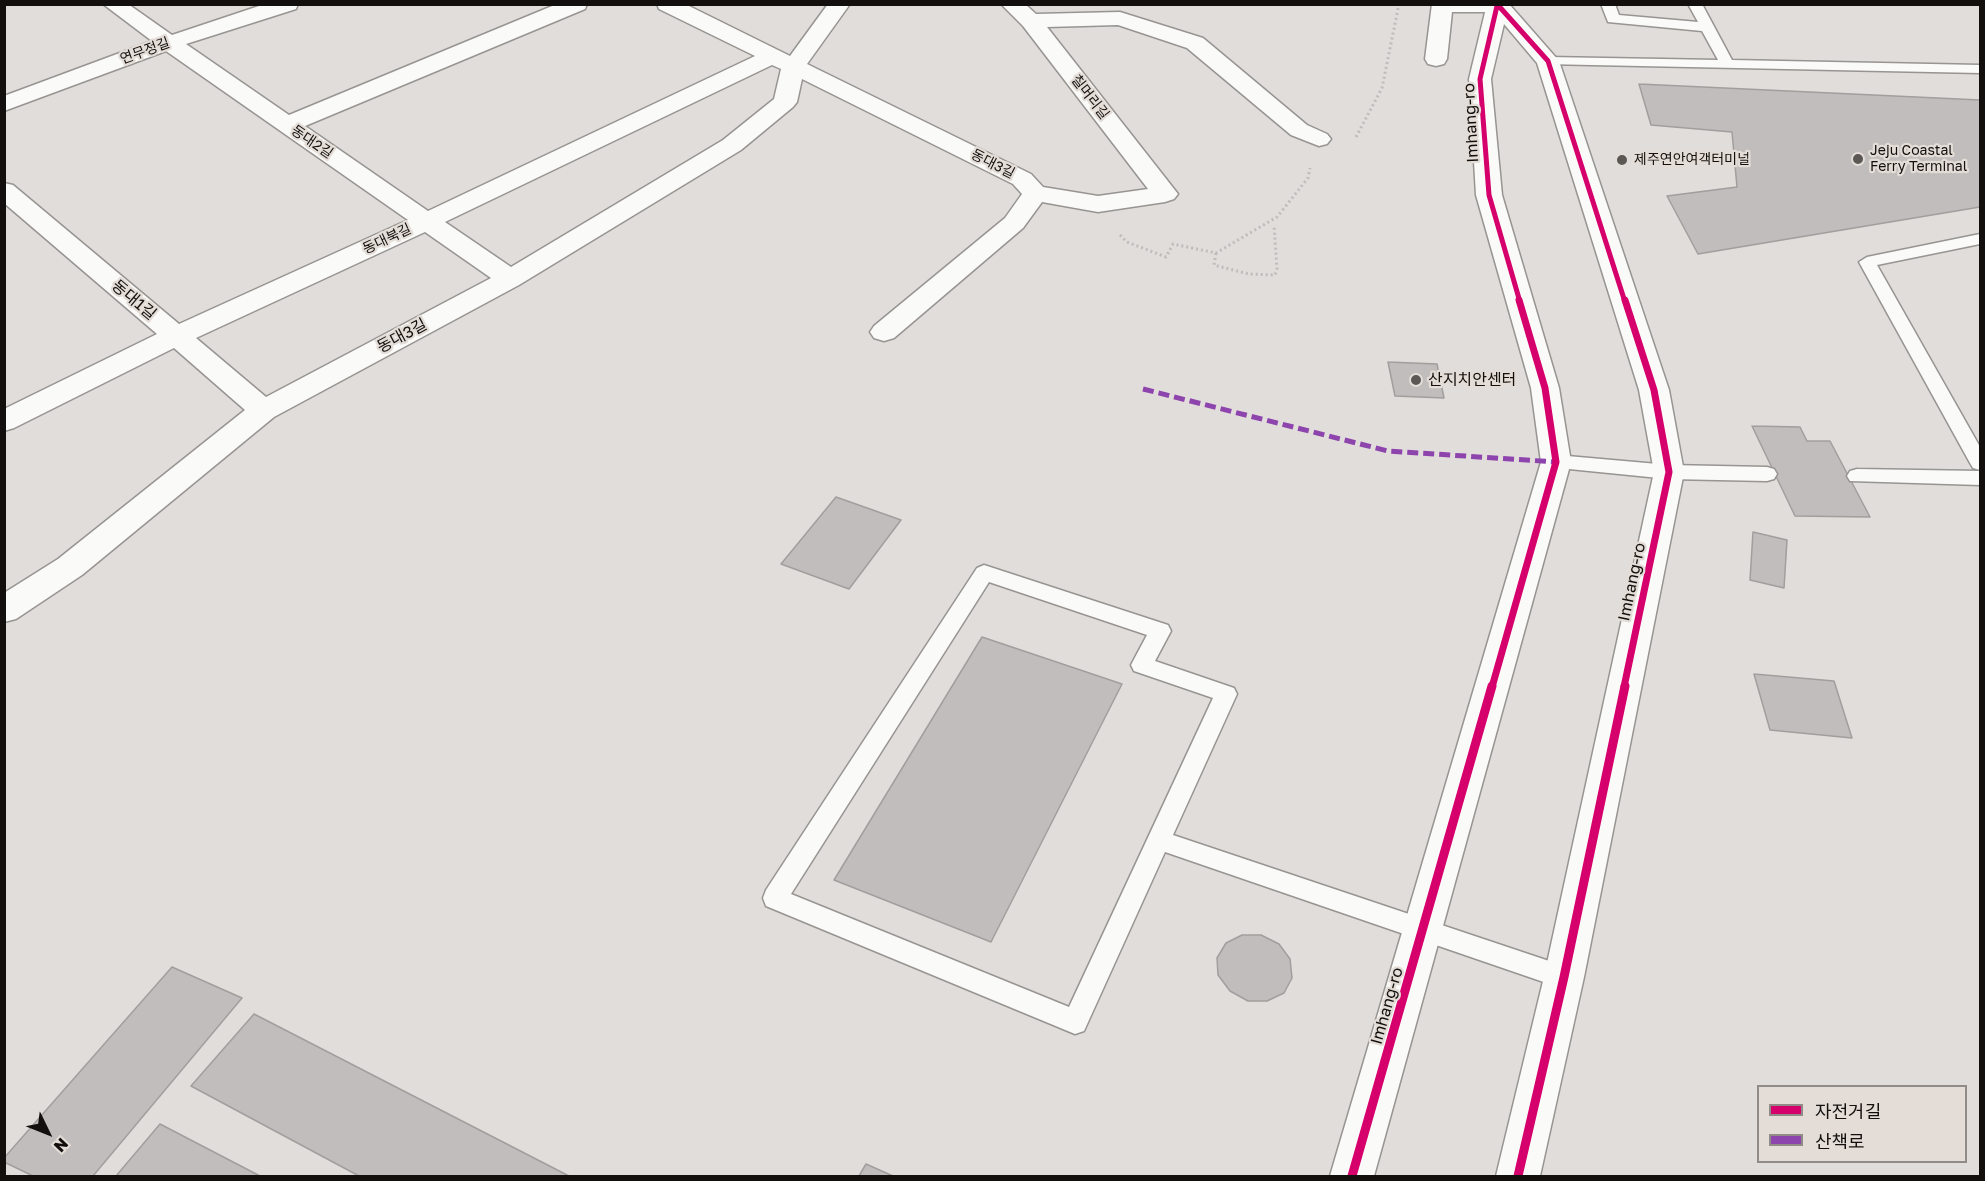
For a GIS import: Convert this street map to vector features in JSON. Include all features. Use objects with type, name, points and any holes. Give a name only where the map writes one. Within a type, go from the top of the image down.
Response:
[{"type":"street","name":"동대2길","points":[[113,4],[510,279]]},
{"type":"street","name":"연무정길","points":[[4,104],[168,42],[288,4]]},
{"type":"street","points":[[287,125],[577,4]]},
{"type":"street","name":"동대3길","points":[[667,4],[1022,179],[1035,194]]},
{"type":"street","points":[[782,62],[812,39],[840,4]]},
{"type":"street","name":"칠머리길","points":[[1011,4],[1031,21],[1165,194],[1098,204],[1035,194]]},
{"type":"street","points":[[1436,59],[1442,5],[1497,5]]},
{"type":"street","name":"Imhang-ro","points":[[1497,5],[1548,61],[1654,390],[1669,472],[1564,977],[1518,1176]]},
{"type":"street","name":"Imhang-ro","points":[[1352,1176],[1556,462],[1545,388],[1489,195],[1480,79],[1497,5]]},
{"type":"street","points":[[1031,21],[1118,11],[1195,43],[1299,130],[1318,139]]},
{"type":"street","name":"동대3길","points":[[4,610],[70,567],[264,410],[510,279],[732,145],[785,102],[782,62]]},
{"type":"street","name":"동대북길","points":[[4,421],[176,336],[782,62]]},
{"type":"street","name":"동대1길","points":[[4,190],[264,410]]},
{"type":"street","points":[[884,332],[1014,223],[1035,194]]},
{"type":"lane","points":[[1608,4],[1613,19],[1707,27]]},
{"type":"lane","points":[[1695,4],[1727,64]]},
{"type":"lane","points":[[1548,61],[1980,69]]},
{"type":"lane","points":[[1980,239],[1867,262],[1980,463]]},
{"type":"lane","points":[[1556,462],[1669,472],[1767,474]]},
{"type":"lane","points":[[1857,476],[1980,478]]},
{"type":"lane","points":[[984,573],[1160,631],[1142,665],[1226,694],[1159,840],[1075,1022],[776,898],[984,573]]},
{"type":"lane","points":[[1159,840],[1564,977]]},
{"type":"path","points":[[1114,229],[1127,242],[1166,257],[1173,244],[1216,253],[1277,217],[1308,178],[1318,139],[1353,144],[1382,88],[1399,4]]},
{"type":"path","points":[[1216,253],[1214,265],[1249,274],[1275,275],[1277,269],[1274,225]]},
{"type":"building","name":"Jeju Coastal Ferry Terminal","points":[[1639,84],[1980,100],[1980,207],[1698,254],[1667,196],[1737,187],[1732,132],[1651,125]]},
{"type":"building","name":"산지치안센터","points":[[1388,362],[1437,364],[1444,398],[1395,396]]},
{"type":"building","points":[[1752,426],[1800,427],[1807,441],[1830,441],[1870,517],[1795,516]]},
{"type":"building","points":[[836,497],[901,520],[849,589],[781,564]]},
{"type":"building","points":[[1753,532],[1787,540],[1784,588],[1750,580]]},
{"type":"building","points":[[982,637],[1122,684],[991,942],[834,880]]},
{"type":"building","points":[[1754,674],[1834,681],[1852,738],[1770,730]]},
{"type":"building","points":[[1242,935],[1261,935],[1279,944],[1290,959],[1292,978],[1284,993],[1267,1001],[1248,1001],[1230,991],[1218,975],[1217,958],[1226,943]]},
{"type":"building","points":[[172,967],[242,998],[93,1176],[33,1176],[4,1162],[4,1158]]},
{"type":"building","points":[[254,1014],[569,1176],[359,1176],[191,1086]]},
{"type":"building","points":[[160,1124],[260,1176],[116,1176]]},
{"type":"building","points":[[866,1164],[893,1176],[859,1176]]},
{"type":"marked path","points":[[1143,389],[1388,451],[1556,462]]},
{"type":"cycle path","points":[[1497,4],[1548,61],[1654,390],[1669,472],[1564,977],[1518,1176]]},
{"type":"cycle path","points":[[1352,1176],[1556,462],[1545,388],[1489,195],[1480,79],[1497,6]]},
{"type":"place","name":"Jeju Coastal Ferry Terminal","points":[[1858,159]]},
{"type":"place","name":"제주연안여객터미널","points":[[1622,160]]},
{"type":"place","name":"산지치안센터","points":[[1416,380]]}]
